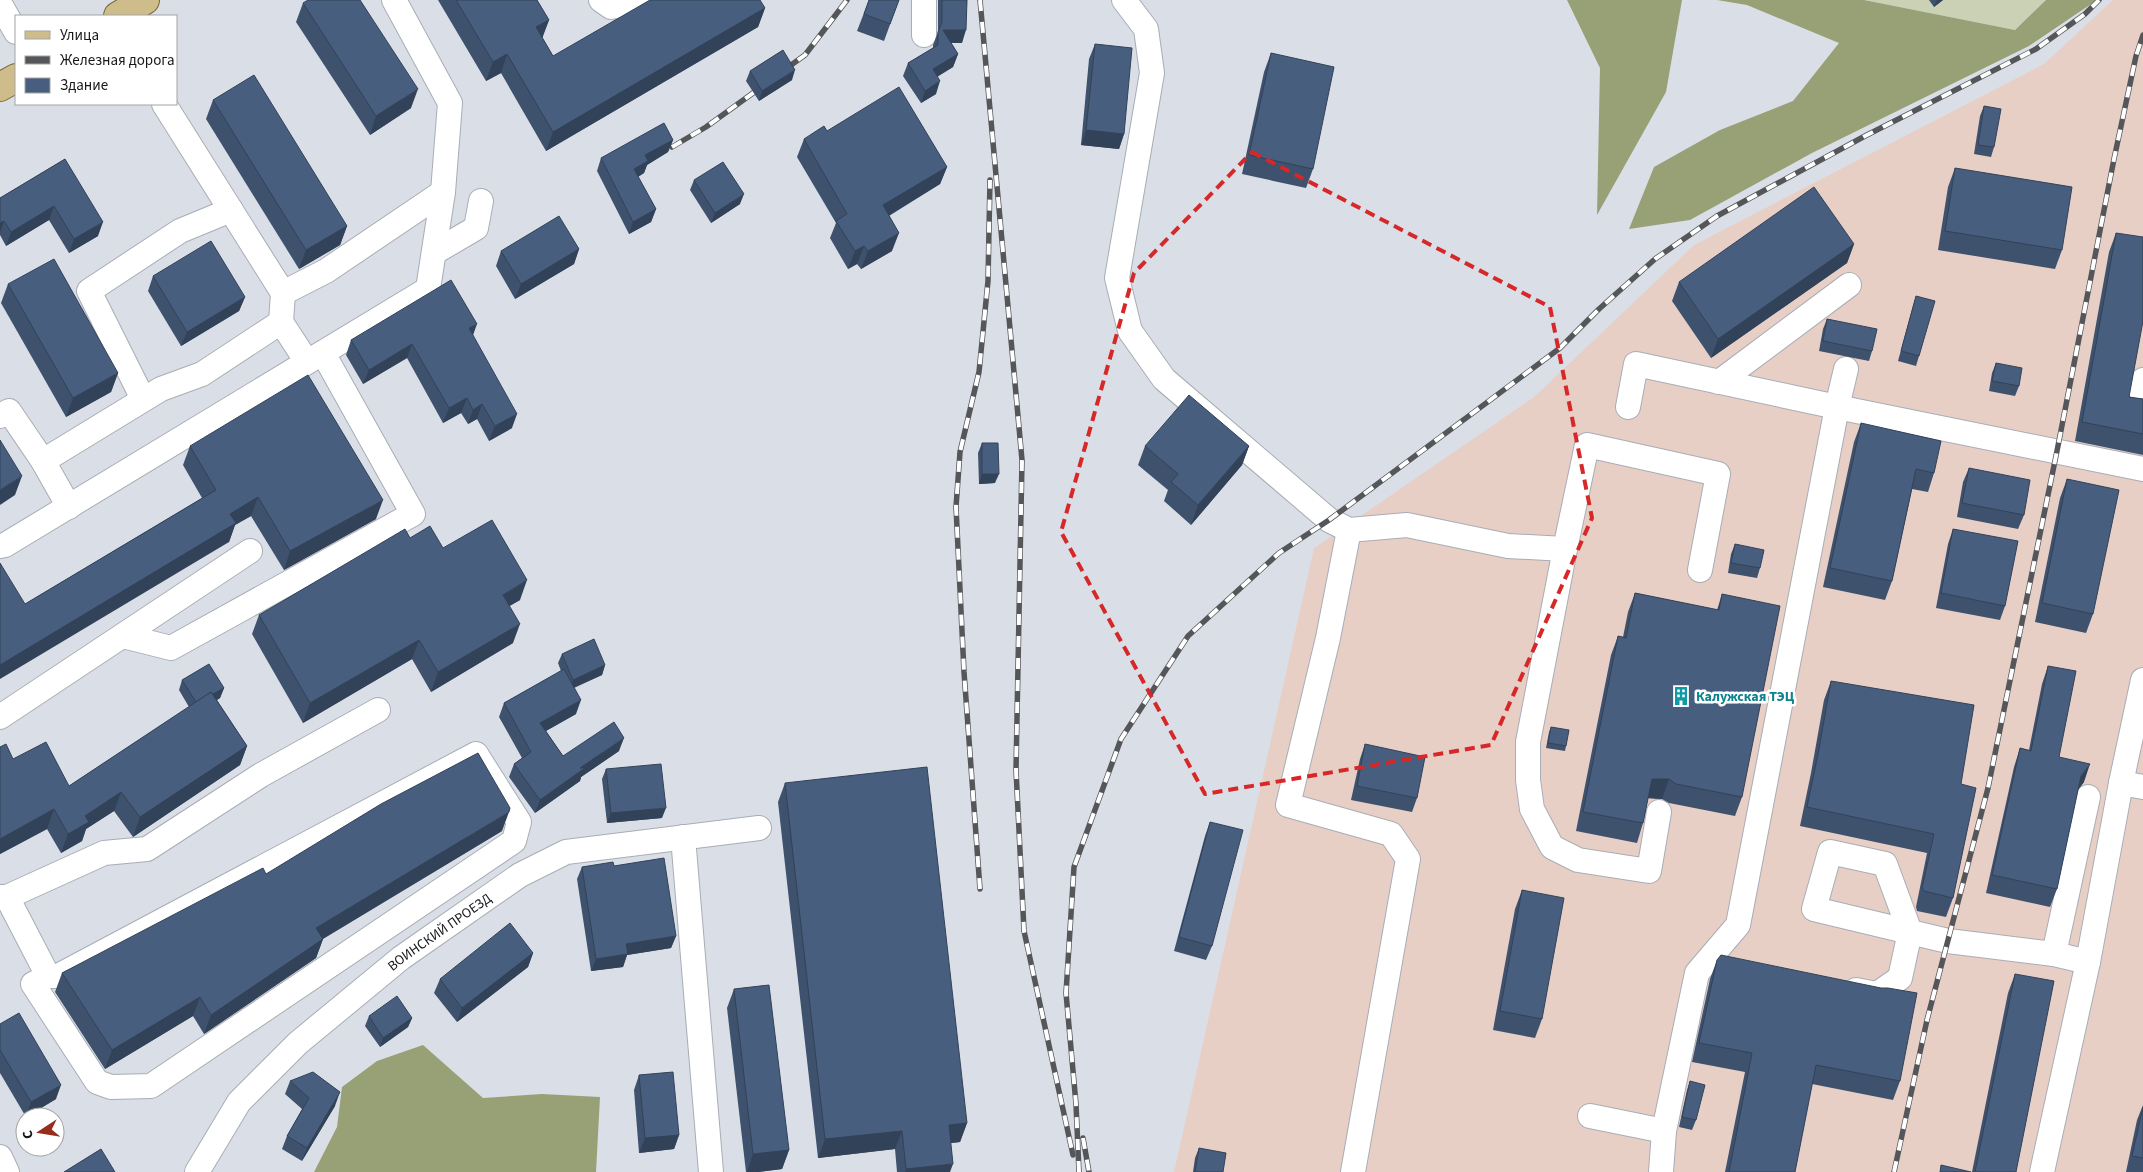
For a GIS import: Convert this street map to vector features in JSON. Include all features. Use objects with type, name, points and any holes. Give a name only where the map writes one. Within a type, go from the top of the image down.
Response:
[{"type":"main road","points":[[120,15],[145,0]]},
{"type":"main road","points":[[0,87],[15,79]]},
{"type":"street","points":[[0,546],[5,546],[428,289],[443,192],[450,103],[394,0]]},
{"type":"street","points":[[601,0],[611,7],[637,3],[642,0]]},
{"type":"street","points":[[924,0],[924,35]]},
{"type":"street","points":[[1124,0],[1146,30],[1152,73],[1118,278],[1130,331],[1164,379],[1330,520],[1348,530],[1407,525],[1508,546],[1565,549]]},
{"type":"street","points":[[0,4],[15,30]]},
{"type":"street","points":[[123,636],[171,648],[413,514],[315,357],[281,322],[283,293],[165,105]]},
{"type":"street","points":[[283,293],[326,271],[443,192]]},
{"type":"street","points":[[434,252],[476,228],[481,201]]},
{"type":"street","points":[[143,399],[89,291],[180,231],[231,210]]},
{"type":"street","points":[[1720,382],[1849,285]]},
{"type":"street","points":[[44,461],[161,389],[202,374],[281,322]]},
{"type":"street","points":[[1628,407],[1636,364],[2143,469]]},
{"type":"street","points":[[1661,1172],[1664,1132],[1697,972],[1738,925],[1846,369]]},
{"type":"street","points":[[0,416],[9,411],[44,461],[69,506]]},
{"type":"street","points":[[1659,812],[1649,871],[1578,860],[1552,847],[1532,810],[1528,780],[1528,742],[1587,445],[1718,474],[1700,570]]},
{"type":"street","points":[[1348,530],[1328,638],[1288,805],[1391,834],[1408,860],[1353,1172]]},
{"type":"street","points":[[0,717],[250,550]]},
{"type":"street","points":[[2042,1172],[2088,962],[2132,785],[2143,680]]},
{"type":"street","points":[[48,976],[3,897],[104,853],[147,850],[261,776],[378,710]]},
{"type":"street","points":[[476,754],[519,822],[514,841],[151,1086],[111,1087],[97,1082],[33,984],[48,976],[58,976],[476,754]]},
{"type":"street","points":[[2054,954],[2088,797]]},
{"type":"street","name":"ВОИНСКИЙ ПРОЕЗД","points":[[197,1172],[239,1102],[298,1043],[401,958],[520,875],[566,852],[759,828]]},
{"type":"street","points":[[683,837],[711,1172]]},
{"type":"street","points":[[1831,985],[1877,994],[1900,978],[1910,932],[1948,941],[2054,954],[2088,962]]},
{"type":"street","points":[[1590,1116],[1664,1132]]},
{"type":"street","points":[[0,1156],[7,1172]]},
{"type":"highlighted area","points":[[1252,152],[1550,307],[1592,518],[1491,745],[1205,794],[1061,532],[1134,273]]},
{"type":"shaded area","points":[[2113,0],[2143,0],[2143,1172],[1174,1172],[1314,548],[1534,397],[1694,245],[2044,64]]},
{"type":"green space","points":[[1567,0],[1682,0],[1666,92],[1597,215],[1600,68]]},
{"type":"green space","points":[[1717,0],[1864,0],[2015,30],[2046,0],[2097,0],[2029,46],[1812,153],[1690,220],[1629,229],[1654,167],[1720,130],[1793,101],[1839,43],[1747,5]]},
{"type":"green space","points":[[1864,0],[2046,0],[2015,30]]},
{"type":"green space","points":[[423,1045],[483,1098],[542,1094],[600,1097],[596,1172],[314,1172],[337,1127],[342,1087],[377,1061]]},
{"type":"building","points":[[308,0],[360,0],[418,89],[376,116],[303,3]]},
{"type":"building","points":[[456,0],[537,0],[549,20],[536,27],[553,56],[650,0],[760,0],[765,8],[553,132],[507,54],[493,62]]},
{"type":"building","points":[[869,0],[899,0],[890,24],[864,14]]},
{"type":"building","points":[[942,0],[967,0],[966,30],[943,30],[958,54],[933,69],[940,81],[925,91],[908,63],[938,45],[938,32],[942,22]]},
{"type":"building","points":[[1095,44],[1132,48],[1124,134],[1086,130]]},
{"type":"building","points":[[783,50],[795,70],[762,91],[750,71]]},
{"type":"building","points":[[1271,53],[1334,67],[1313,169],[1249,155]]},
{"type":"building","points":[[254,75],[347,226],[306,250],[213,100]]},
{"type":"building","points":[[899,87],[947,167],[883,205],[899,233],[868,251],[864,246],[855,251],[836,221],[847,214],[804,139],[824,126],[827,131]]},
{"type":"building","points":[[1984,106],[2001,109],[1994,147],[1978,145]]},
{"type":"building","points":[[664,123],[673,140],[645,155],[648,161],[634,169],[656,209],[633,222],[601,158]]},
{"type":"building","points":[[65,159],[103,222],[74,239],[54,206],[11,232],[4,221],[0,223],[0,198]]},
{"type":"building","points":[[723,162],[744,194],[715,213],[694,180]]},
{"type":"building","points":[[1955,168],[2072,187],[2062,250],[1945,231]]},
{"type":"building","points":[[1814,187],[1854,244],[1718,339],[1679,282]]},
{"type":"building","points":[[559,216],[579,249],[521,284],[501,251]]},
{"type":"building","points":[[2116,233],[2143,237],[2143,321],[2129,397],[2143,399],[2143,434],[2082,422]]},
{"type":"building","points":[[211,241],[245,297],[187,332],[153,276]]},
{"type":"building","points":[[54,259],[118,373],[73,398],[8,284]]},
{"type":"building","points":[[451,280],[477,324],[469,328],[517,414],[495,426],[482,404],[473,410],[467,398],[449,408],[412,344],[369,370],[351,340]]},
{"type":"building","points":[[1916,296],[1935,301],[1919,356],[1901,351]]},
{"type":"building","points":[[1827,319],[1877,329],[1872,351],[1823,341]]},
{"type":"building","points":[[1996,363],[2022,368],[2019,386],[1992,381]]},
{"type":"building","points":[[308,375],[383,500],[290,551],[258,497],[230,514],[236,523],[0,665],[0,563],[25,604],[216,490],[190,446]]},
{"type":"building","points":[[1189,395],[1249,446],[1198,505],[1171,482],[1178,474],[1145,446]]},
{"type":"building","points":[[1861,423],[1941,441],[1934,473],[1916,469],[1892,581],[1830,568]]},
{"type":"building","points":[[0,440],[22,476],[0,490]]},
{"type":"building","points":[[982,443],[998,443],[999,474],[982,474]]},
{"type":"building","points":[[1969,468],[2030,480],[2024,515],[1962,503]]},
{"type":"building","points":[[2067,479],[2119,490],[2093,614],[2042,603]]},
{"type":"building","points":[[492,520],[527,580],[503,595],[520,624],[438,672],[419,640],[310,703],[259,615],[405,529],[410,538],[430,526],[443,548]]},
{"type":"building","points":[[1953,529],[2018,541],[2005,606],[1941,593]]},
{"type":"building","points":[[1735,544],[1764,550],[1760,568],[1731,563]]},
{"type":"building","name":"Калужская ТЭЦ","points":[[1635,593],[1719,610],[1722,594],[1780,606],[1742,797],[1676,784],[1669,779],[1652,779],[1643,823],[1583,812],[1618,636],[1626,638]]},
{"type":"building","points":[[594,639],[605,665],[573,680],[562,654]]},
{"type":"building","points":[[209,664],[224,688],[213,694],[211,692],[196,702],[182,680]]},
{"type":"building","points":[[2048,666],[2076,671],[2059,757],[2090,764],[2081,776],[2057,889],[1992,875],[2020,748],[2031,751]]},
{"type":"building","points":[[564,669],[581,700],[540,723],[563,756],[614,722],[624,738],[580,768],[585,768],[540,800],[514,764],[531,752],[504,703]]},
{"type":"building","points":[[1831,681],[1974,705],[1961,784],[1976,788],[1953,898],[1924,891],[1922,888],[1934,834],[1807,807]]},
{"type":"building","points":[[211,692],[247,746],[140,817],[121,792],[85,816],[89,822],[68,834],[54,809],[0,839],[0,747],[6,744],[13,759],[46,742],[69,786]]},
{"type":"building","points":[[1551,727],[1569,730],[1566,746],[1548,743]]},
{"type":"building","points":[[1365,744],[1425,757],[1417,798],[1357,786]]},
{"type":"building","points":[[478,753],[510,808],[509,812],[316,928],[323,939],[211,1015],[200,997],[112,1050],[62,973],[263,868],[266,874],[381,804]]},
{"type":"building","points":[[661,764],[666,808],[611,813],[606,769]]},
{"type":"building","points":[[927,767],[967,1123],[949,1125],[953,1164],[906,1169],[902,1131],[825,1139],[785,783]]},
{"type":"building","points":[[1210,822],[1243,830],[1212,946],[1179,937]]},
{"type":"building","points":[[664,858],[676,936],[626,944],[628,954],[596,959],[582,867],[613,862],[614,866]]},
{"type":"building","points":[[1522,890],[1564,898],[1542,1019],[1500,1011]]},
{"type":"building","points":[[510,923],[533,953],[462,1008],[440,979]]},
{"type":"building","points":[[1721,955],[1881,988],[1917,993],[1900,1081],[1816,1065],[1795,1172],[1729,1172],[1752,1053],[1699,1043],[1717,960]]},
{"type":"building","points":[[2015,974],[2054,981],[2016,1172],[1975,1172]]},
{"type":"building","points":[[769,985],[789,1150],[753,1154],[734,989]]},
{"type":"building","points":[[397,996],[412,1018],[383,1038],[369,1016]]},
{"type":"building","points":[[19,1013],[61,1085],[31,1102],[0,1050],[0,1024]]},
{"type":"building","points":[[313,1072],[340,1092],[307,1148],[287,1136],[309,1098],[290,1081]]},
{"type":"building","points":[[673,1072],[679,1135],[645,1138],[639,1075]]},
{"type":"building","points":[[1690,1081],[1705,1085],[1696,1120],[1682,1117]]},
{"type":"building","points":[[2143,1107],[2143,1158],[2132,1156]]},
{"type":"building","points":[[1199,1148],[1226,1153],[1223,1172],[1195,1172]]},
{"type":"building","points":[[101,1149],[115,1172],[64,1172]]},
{"type":"building","points":[[1941,1165],[1971,1172],[1940,1172]]},
{"type":"railway","points":[[780,73],[805,55],[847,0]]},
{"type":"railway","points":[[980,0],[1022,460],[1016,770],[1024,931],[1073,1155]]},
{"type":"railway","points":[[1079,1172],[1076,1104],[1066,993],[1074,867],[1121,739],[1188,636],[1279,553],[1329,520],[1560,348],[1599,309],[1655,259],[1717,216],[1865,136],[2036,49],[2085,14],[2099,0]]},
{"type":"railway","points":[[1894,1172],[1927,1020],[1988,788],[2114,159],[2136,56],[2143,35]]},
{"type":"railway","points":[[672,147],[706,127],[764,85]]},
{"type":"railway","points":[[980,889],[964,672],[956,507],[960,452],[979,372],[988,281],[990,180]]},
{"type":"railway","points":[[1083,1138],[1089,1172]]},
{"type":"place","name":"Калужская ТЭЦ","points":[[1681,696]]}]
